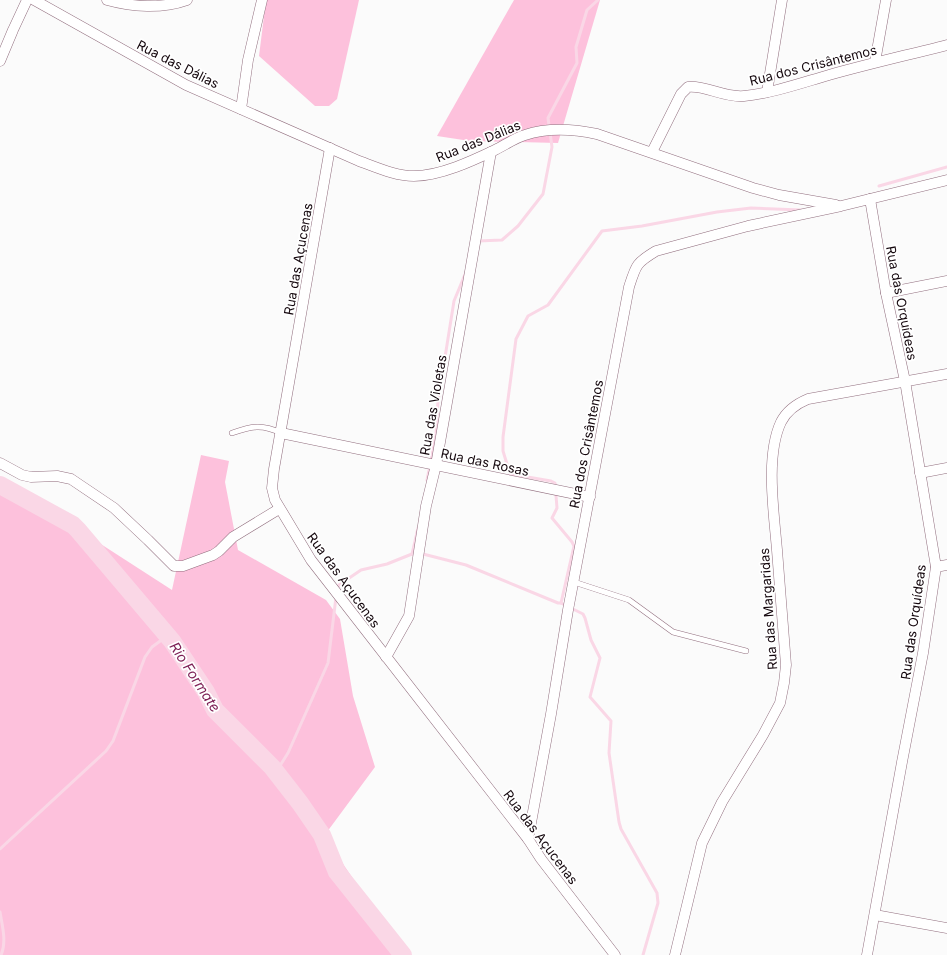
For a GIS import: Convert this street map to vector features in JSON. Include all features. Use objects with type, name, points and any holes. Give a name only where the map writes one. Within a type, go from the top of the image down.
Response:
[{"type":"street","points":[[0,61],[27,0]]},
{"type":"street","name":"Rua das Dálias","points":[[34,0],[186,85],[330,148],[400,175],[414,176],[451,168],[491,152],[524,135],[557,129],[576,130],[597,134],[652,152],[753,188],[779,195],[841,206]]},
{"type":"street","points":[[107,0],[150,6],[166,5],[186,0]]},
{"type":"street","points":[[241,109],[248,60],[262,0]]},
{"type":"street","points":[[767,92],[782,0]]},
{"type":"street","points":[[875,62],[886,0]]},
{"type":"street","name":"Rua dos Crisântemos","points":[[652,152],[680,94],[688,87],[697,87],[732,97],[743,96],[767,92],[875,62],[947,45]]},
{"type":"street","name":"Rua das Açucenas","points":[[330,148],[272,488],[275,500],[279,509],[311,560],[528,839],[541,859],[615,955]]},
{"type":"street","name":"Rua das Violetas","points":[[386,657],[408,616],[426,506],[436,465],[491,152]]},
{"type":"street","name":"Rua dos Crisântemos","points":[[528,839],[629,287],[636,267],[643,259],[656,251],[748,226],[867,200],[947,180]]},
{"type":"street","name":"Rua das Orquídeas","points":[[867,200],[905,382],[936,567],[923,653],[867,955]]},
{"type":"street","points":[[886,293],[947,281]]},
{"type":"street","name":"Rua das Margaridas","points":[[675,955],[702,843],[722,802],[763,735],[780,703],[784,683],[786,665],[773,499],[772,460],[775,441],[781,422],[790,410],[808,399],[947,374]]},
{"type":"street","name":"Rua das Rosas","points":[[281,434],[590,497]]},
{"type":"street","points":[[0,463],[22,475],[31,477],[57,476],[71,479],[114,508],[174,566],[183,566],[213,555],[233,537],[279,509]]},
{"type":"street","points":[[920,473],[947,468]]},
{"type":"street","points":[[936,567],[947,564]]},
{"type":"street","points":[[875,915],[947,928]]},
{"type":"lane","points":[[232,433],[251,426],[271,428],[281,434]]},
{"type":"lane","points":[[574,582],[629,600],[673,632],[746,651]]},
{"type":"shaded area","points":[[266,0],[359,0],[337,99],[329,106],[315,106],[259,56]]},
{"type":"shaded area","points":[[514,0],[600,0],[558,143],[470,141],[437,136]]},
{"type":"shaded area","points":[[201,455],[229,461],[225,482],[238,550],[326,600],[340,619],[353,696],[375,767],[324,836],[405,955],[0,955],[0,479],[172,590]]},
{"type":"waterway","points":[[478,241],[502,240],[518,226],[543,194],[552,147],[548,118],[577,63],[576,47],[587,10],[598,0]]},
{"type":"waterway","points":[[879,186],[947,167]]},
{"type":"waterway","points":[[561,603],[574,546],[552,518],[557,508],[555,483],[510,474],[503,451],[503,437],[516,339],[528,316],[548,305],[602,231],[642,226],[717,212],[751,208],[801,210]]},
{"type":"waterway","points":[[427,480],[436,435],[438,401],[454,301],[466,272]]},
{"type":"waterway","name":"Rio Formate","points":[[0,485],[73,525],[78,530],[172,641],[206,692],[215,710],[272,767],[300,803],[322,835],[337,872],[403,955]]},
{"type":"waterway","points":[[412,554],[418,528]]},
{"type":"waterway","points":[[337,589],[339,585],[361,570],[387,564],[412,554],[423,554],[466,565],[561,603],[583,614],[591,640],[600,658],[590,697],[611,721],[609,753],[619,822],[621,829],[657,893],[658,903],[643,955]]},
{"type":"waterway","points":[[276,772],[288,753],[328,663],[336,597]]},
{"type":"waterway","points":[[0,849],[106,751],[113,741],[145,657],[152,647],[167,636]]},
{"type":"waterway","points":[[0,912],[4,939],[1,955]]}]
